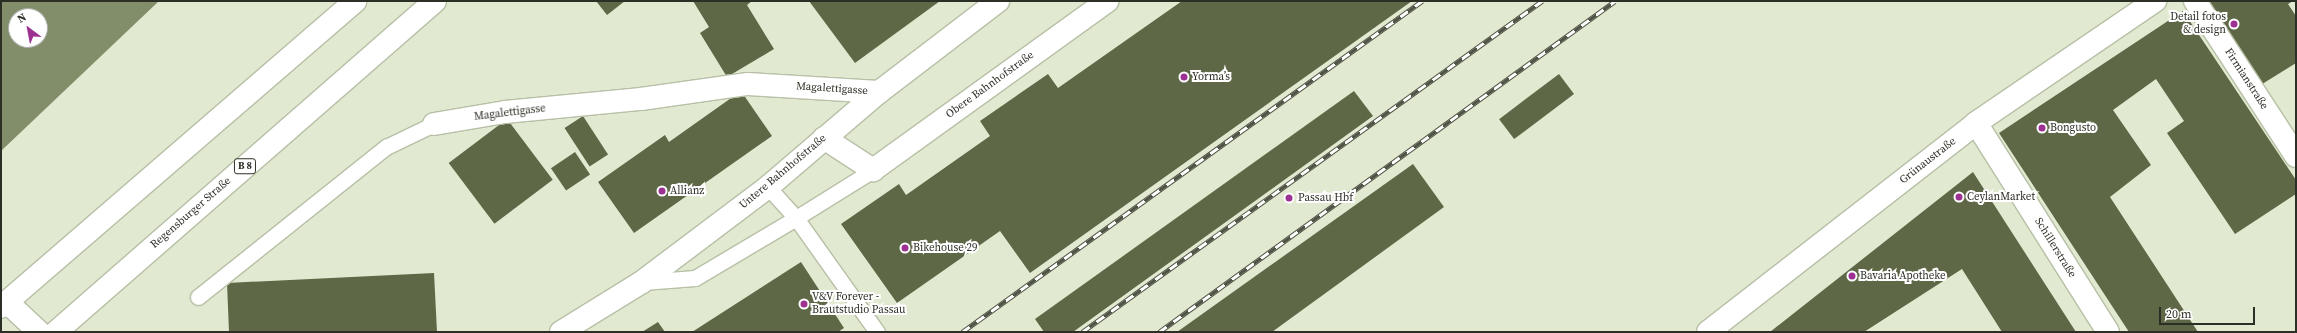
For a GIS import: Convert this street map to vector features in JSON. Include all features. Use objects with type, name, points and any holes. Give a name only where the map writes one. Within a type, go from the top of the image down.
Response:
[{"type":"street","points":[[39,332],[4,305],[355,1]]},
{"type":"street","name":"Regensburger Straße","points":[[56,332],[434,1]]},
{"type":"street","name":"Untere Bahnhofstraße","points":[[561,332],[642,282],[768,187],[878,92],[998,1]]},
{"type":"street","name":"Obere Bahnhofstraße","points":[[873,170],[1107,1]]},
{"type":"street","name":"Grünaustraße","points":[[1712,331],[1976,123],[2155,1]]},
{"type":"street","name":"Firmianstraße","points":[[2195,1],[2296,156]]},
{"type":"street","name":"Magalettigasse","points":[[434,124],[504,112],[641,99],[748,84],[878,92]]},
{"type":"street","name":"Schillerstraße","points":[[1976,123],[2108,332]]},
{"type":"street","points":[[824,138],[873,170]]},
{"type":"lane","name":"Magalettigasse","points":[[198,297],[386,147],[434,124]]},
{"type":"lane","name":"Obere Bahnhofstraße","points":[[642,282],[695,278],[873,170]]},
{"type":"lane","points":[[768,187],[796,218],[876,332]]},
{"type":"shaded area","points":[[1,1],[159,1],[1,151]]},
{"type":"building","points":[[596,1],[625,1],[607,15]]},
{"type":"building","points":[[693,1],[752,1],[747,5],[774,49],[727,77],[700,33],[709,27]]},
{"type":"building","points":[[809,1],[940,1],[855,63]]},
{"type":"building","points":[[1182,1],[1412,1],[1030,273],[1000,231],[897,303],[841,224],[899,184],[906,195],[990,136],[980,121],[1048,74],[1058,88]]},
{"type":"building","points":[[2205,1],[2293,1],[2288,4],[2296,16],[2296,63],[2259,86]]},
{"type":"building","points":[[2183,11],[2296,180],[2296,194],[2235,234],[2167,133],[2184,121],[2156,79],[2113,110],[2151,165],[2110,197],[2198,332],[2129,332],[1999,133]]},
{"type":"building","points":[[1559,74],[1574,94],[1514,139],[1499,119]]},
{"type":"building","points":[[741,91],[772,136],[634,233],[598,182],[665,135],[669,142]]},
{"type":"building","points":[[1354,91],[1373,116],[1073,332],[1044,332],[1035,319]]},
{"type":"building","points":[[583,116],[608,155],[590,167],[565,128]]},
{"type":"building","points":[[507,119],[553,180],[494,224],[449,163]]},
{"type":"building","points":[[575,152],[590,174],[566,191],[551,168]]},
{"type":"building","points":[[1413,164],[1444,207],[1272,332],[1177,332]]},
{"type":"building","points":[[1973,172],[2076,332],[2002,332],[1962,269],[1864,332],[1770,332]]},
{"type":"building","points":[[801,262],[844,328],[838,332],[692,332]]},
{"type":"building","points":[[434,273],[437,332],[229,332],[227,283]]},
{"type":"building","points":[[658,322],[665,332],[642,332]]},
{"type":"railway","points":[[962,332],[1422,1]]},
{"type":"railway","points":[[1082,332],[1542,1]]},
{"type":"railway","points":[[1159,332],[1615,1]]},
{"type":"place","name":"Detail fotos & design","points":[[2234,24]]},
{"type":"place","name":"Yorma’s","points":[[1184,77]]},
{"type":"place","name":"Bongusto","points":[[2042,128]]},
{"type":"place","name":"Allianz","points":[[662,191]]},
{"type":"place","name":"CeylanMarket","points":[[1959,197]]},
{"type":"place","name":"Passau Hbf","points":[[1289,198]]},
{"type":"place","name":"Bikehouse 29","points":[[905,248]]},
{"type":"place","name":"Bavaria Apotheke","points":[[1852,276]]},
{"type":"place","name":"V&V Forever - Brautstudio Passau","points":[[804,304]]}]
